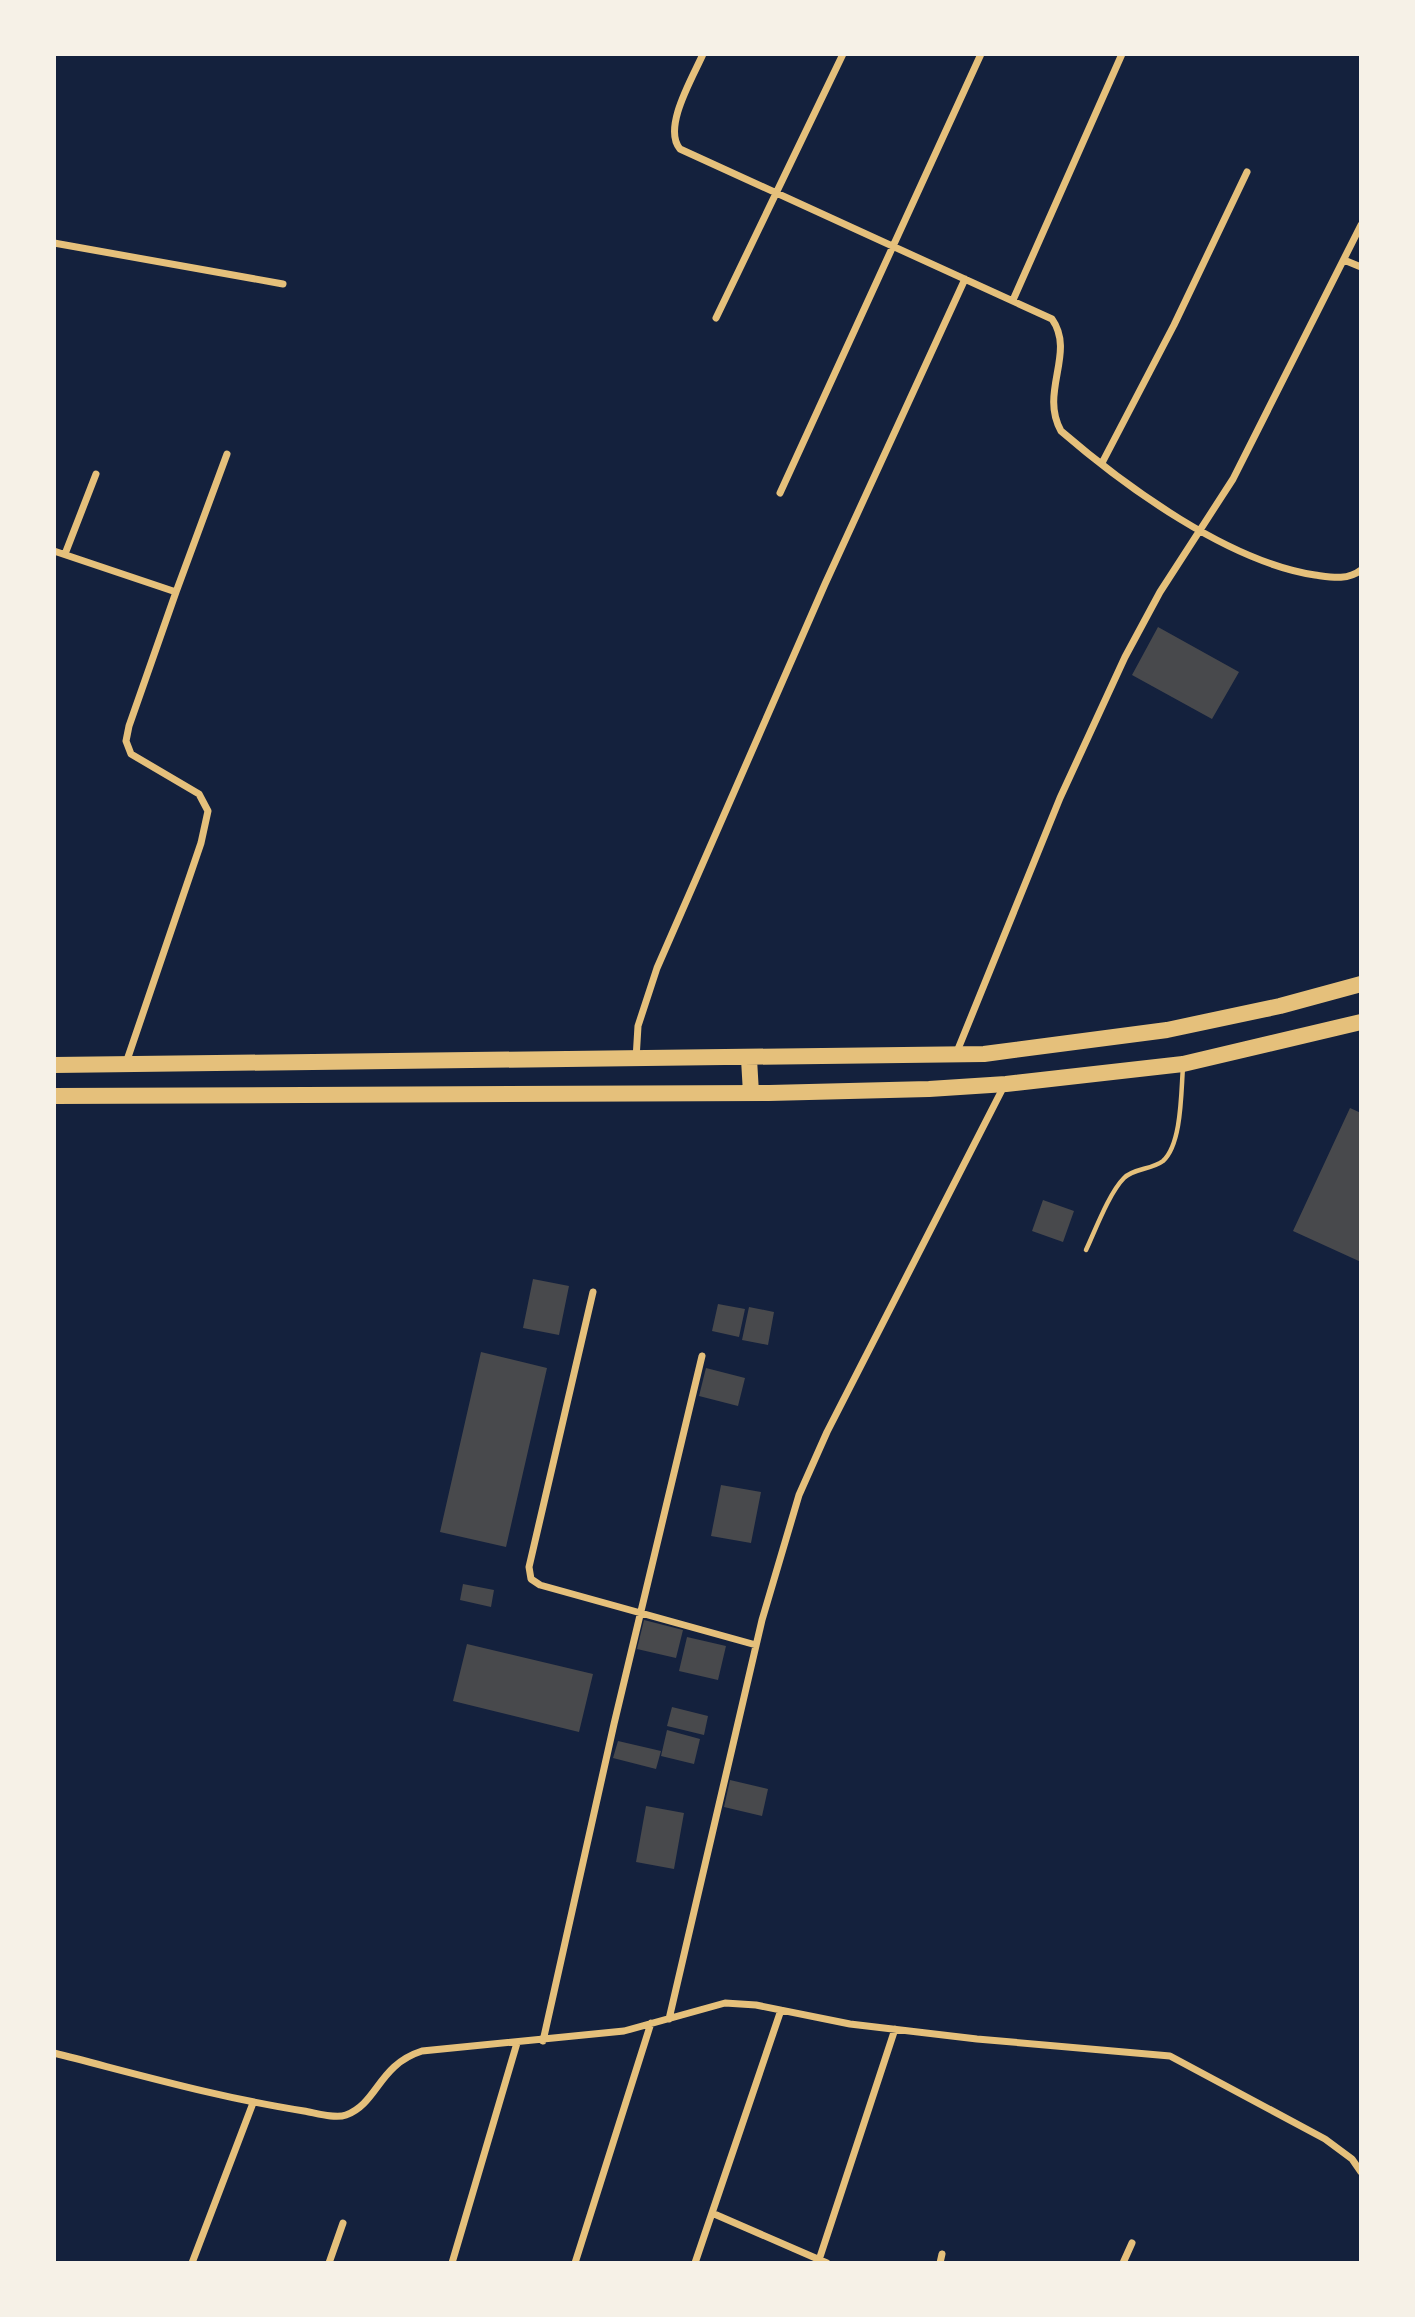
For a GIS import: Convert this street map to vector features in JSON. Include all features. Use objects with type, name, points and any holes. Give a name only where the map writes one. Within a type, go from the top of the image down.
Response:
[{"type":"highway","points":[[54,1065],[956,1055],[1065,1045],[1167,1030],[1280,1006],[1361,984]]},
{"type":"highway","points":[[54,1096],[751,1093],[1006,1084],[1183,1064],[1361,1022]]},
{"type":"highway","points":[[749,1059],[751,1093]]},
{"type":"street","points":[[703,54],[674,122],[675,143],[690,156],[896,245],[1045,314],[1059,329],[1062,341],[1051,406],[1061,431],[1199,532],[1263,562],[1303,573],[1349,577],[1361,570]]},
{"type":"street","points":[[716,318],[843,54]]},
{"type":"street","points":[[780,493],[896,245],[981,54]]},
{"type":"street","points":[[1013,300],[1122,54]]},
{"type":"street","points":[[1102,463],[1174,325],[1247,172]]},
{"type":"street","points":[[956,1055],[1060,798],[1125,657],[1233,479],[1361,225]]},
{"type":"street","points":[[54,243],[283,284]]},
{"type":"street","points":[[1344,260],[1361,267]]},
{"type":"street","points":[[636,1060],[643,1003],[656,968],[825,584],[965,279]]},
{"type":"street","points":[[125,1065],[206,825],[208,811],[199,794],[131,754],[126,747],[129,726],[227,454]]},
{"type":"street","points":[[65,554],[96,474]]},
{"type":"street","points":[[54,551],[176,592]]},
{"type":"street","points":[[669,2019],[756,1645],[799,1496],[827,1432],[1006,1084]]},
{"type":"street","points":[[593,1292],[529,1573],[540,1585],[756,1645]]},
{"type":"street","points":[[543,2041],[702,1356]]},
{"type":"street","points":[[54,2053],[253,2103],[344,2116],[360,2107],[389,2069],[405,2056],[422,2051],[624,2031],[725,2003],[895,2029],[1170,2056],[1325,2139],[1352,2159],[1361,2172]]},
{"type":"street","points":[[695,2263],[781,2010]]},
{"type":"street","points":[[575,2263],[651,2024]]},
{"type":"street","points":[[818,2261],[895,2029]]},
{"type":"street","points":[[452,2263],[517,2043]]},
{"type":"street","points":[[192,2263],[253,2103]]},
{"type":"street","points":[[712,2213],[827,2263]]},
{"type":"street","points":[[329,2263],[343,2222]]},
{"type":"street","points":[[1123,2263],[1132,2244]]},
{"type":"lane","points":[[1086,1250],[1119,1183],[1132,1173],[1153,1167],[1169,1154],[1179,1119],[1183,1064]]},
{"type":"building","points":[[1158,627],[1239,672],[1212,719],[1132,675]]},
{"type":"building","points":[[1350,1108],[1361,1113],[1361,1262],[1293,1231]]},
{"type":"building","points":[[1043,1200],[1074,1211],[1063,1242],[1032,1231]]},
{"type":"building","points":[[533,1279],[569,1286],[559,1335],[523,1328]]},
{"type":"building","points":[[718,1304],[745,1309],[739,1337],[712,1331]]},
{"type":"building","points":[[749,1307],[774,1312],[768,1345],[742,1340]]},
{"type":"building","points":[[481,1352],[547,1368],[506,1547],[440,1532]]},
{"type":"building","points":[[706,1368],[745,1378],[738,1406],[699,1396]]},
{"type":"building","points":[[721,1485],[761,1492],[751,1543],[711,1536]]},
{"type":"building","points":[[463,1584],[494,1590],[491,1607],[460,1600]]},
{"type":"building","points":[[644,1620],[683,1630],[676,1658],[637,1649]]},
{"type":"building","points":[[687,1637],[726,1646],[718,1680],[679,1671]]},
{"type":"building","points":[[467,1644],[593,1674],[579,1732],[453,1701]]},
{"type":"building","points":[[672,1707],[708,1716],[704,1735],[667,1726]]},
{"type":"building","points":[[667,1730],[700,1739],[694,1764],[661,1756]]},
{"type":"building","points":[[618,1741],[661,1751],[656,1769],[613,1758]]},
{"type":"building","points":[[730,1780],[768,1789],[762,1816],[724,1807]]},
{"type":"building","points":[[646,1806],[684,1813],[674,1869],[636,1862]]}]
